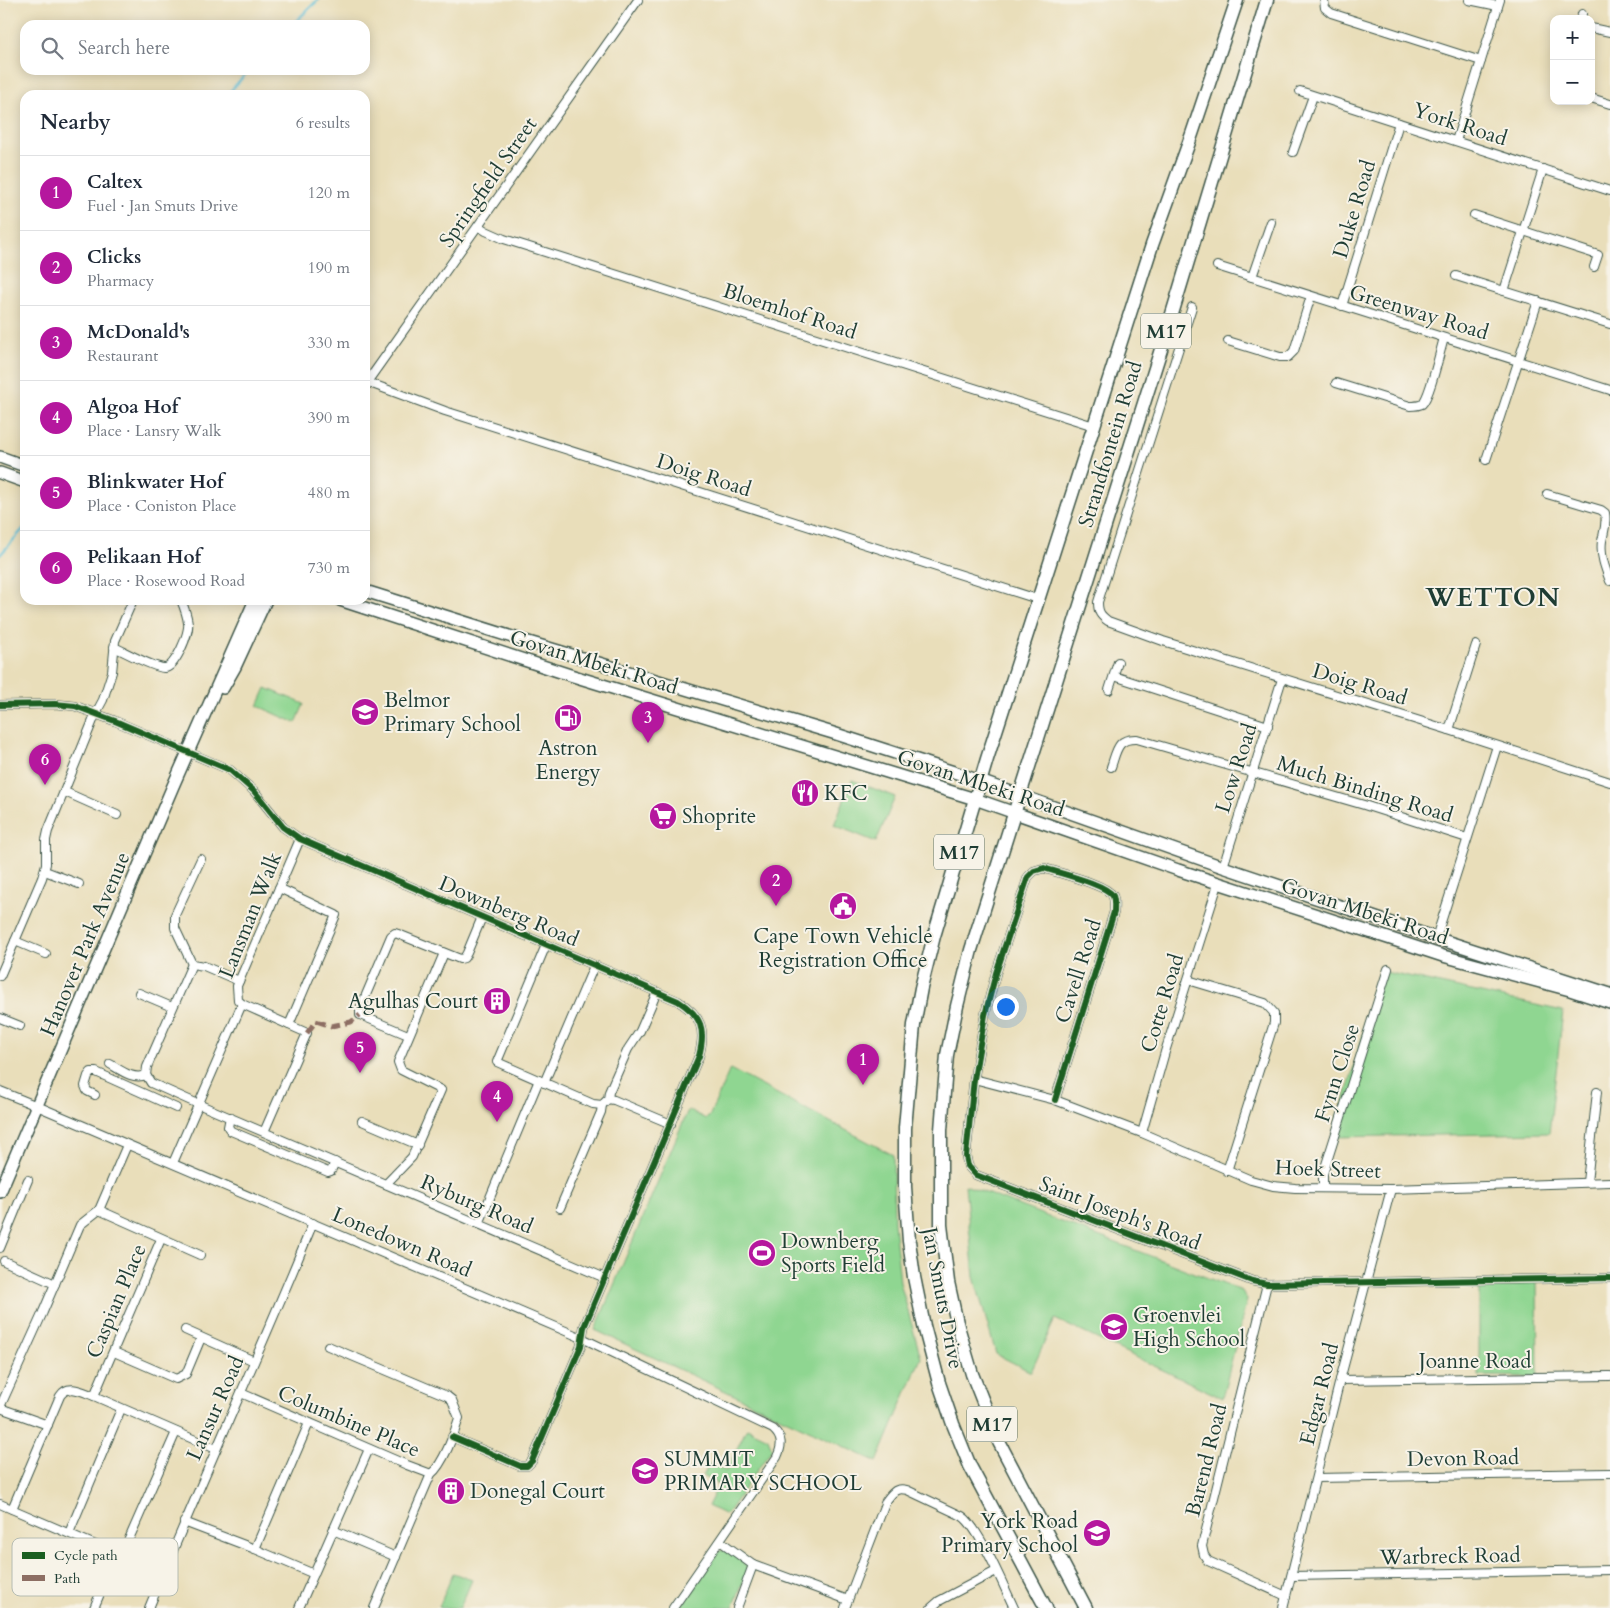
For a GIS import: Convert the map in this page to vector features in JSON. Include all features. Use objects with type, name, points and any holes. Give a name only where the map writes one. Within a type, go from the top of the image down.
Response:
[{"type":"main road","name":"Strandfontein Road","points":[[975,799],[1152,245],[1198,118],[1237,0]]},
{"type":"main road","name":"Strandfontein Road","points":[[1014,812],[1169,324],[1267,0]]},
{"type":"main road","points":[[0,457],[20,464]]},
{"type":"main road","points":[[0,473],[20,480]]},
{"type":"main road","name":"Govan Mbeki Road","points":[[370,593],[552,650],[833,733],[1019,794],[1223,867],[1610,994]]},
{"type":"main road","name":"Hanover Park Avenue","points":[[0,1192],[253,605]]},
{"type":"main road","name":"Hanover Park Avenue","points":[[207,712],[235,667],[264,605]]},
{"type":"main road","name":"Govan Mbeki Road","points":[[355,605],[570,675],[975,799],[1218,884],[1443,956],[1570,990],[1610,1003]]},
{"type":"main road","name":"Jan Smuts Drive","points":[[975,799],[934,936],[914,1025],[905,1128],[908,1228],[914,1277],[924,1326],[939,1383],[953,1424],[970,1466],[1046,1608]]},
{"type":"main road","name":"Jan Smuts Drive","points":[[1014,812],[971,950],[956,1006],[947,1056],[941,1130],[941,1225],[948,1282],[957,1323],[972,1374],[999,1442],[1086,1608]]},
{"type":"street","name":"Springfield Street","points":[[370,378],[638,0]]},
{"type":"street","points":[[1324,0],[1325,8],[1330,13],[1481,61]]},
{"type":"street","points":[[1456,142],[1499,3],[1469,0]]},
{"type":"street","points":[[1595,29],[1610,32]]},
{"type":"street","name":"York Road","points":[[1300,91],[1610,191]]},
{"type":"street","points":[[1293,152],[1313,96]]},
{"type":"street","points":[[1595,99],[1610,104]]},
{"type":"street","name":"Duke Road","points":[[1342,306],[1399,123]]},
{"type":"street","points":[[1504,290],[1543,169]]},
{"type":"street","points":[[1474,215],[1598,255],[1594,266]]},
{"type":"street","points":[[1252,277],[1270,222]]},
{"type":"street","name":"Bloemhof Road","points":[[478,226],[504,239],[1094,426]]},
{"type":"street","name":"Greenway Road","points":[[1217,266],[1610,390]]},
{"type":"street","points":[[1456,276],[1610,324]]},
{"type":"street","points":[[1228,341],[1280,357],[1288,357],[1294,351],[1311,296]]},
{"type":"street","points":[[1486,460],[1538,302]]},
{"type":"street","name":"Doig Road","points":[[1192,307],[1098,602],[1101,616],[1108,621],[1163,641],[1610,782]]},
{"type":"street","points":[[1336,383],[1410,406],[1417,406],[1421,404],[1427,394],[1444,338]]},
{"type":"street","name":"Doig Road","points":[[370,385],[445,411],[1031,597]]},
{"type":"street","points":[[1547,494],[1605,513],[1606,524],[1602,540],[1602,552],[1610,581]]},
{"type":"street","points":[[0,976],[45,870],[46,836],[103,700],[112,672],[115,641],[131,605]]},
{"type":"street","points":[[114,647],[152,664],[169,668],[177,657],[188,629],[189,624],[183,605]]},
{"type":"street","points":[[1449,730],[1476,645]]},
{"type":"street","points":[[1109,690],[1118,662]]},
{"type":"street","points":[[1114,676],[1268,726]]},
{"type":"street","name":"Low Road","points":[[1223,867],[1282,679]]},
{"type":"street","name":"Downberg Road","points":[[0,705],[55,704],[76,706],[230,770],[254,791],[283,827],[300,839],[678,1001],[693,1011],[701,1024],[703,1042],[699,1056],[584,1327],[582,1338]]},
{"type":"street","name":"Much Binding Road","points":[[1111,767],[1121,742],[1126,738],[1137,739],[1364,805],[1467,838]]},
{"type":"street","points":[[1436,938],[1497,746]]},
{"type":"street","points":[[65,792],[117,815]]},
{"type":"street","name":"Lansman Walk","points":[[242,1004],[237,996],[237,988],[300,839]]},
{"type":"street","points":[[110,1064],[134,1077],[146,1075],[146,1067],[192,964],[175,928],[175,915],[201,859]]},
{"type":"street","name":"Saint Joseph's Road","points":[[1072,876],[1044,868],[1034,871],[1028,877],[996,973],[985,1015],[974,1079],[966,1156],[968,1166],[976,1175],[1266,1284],[1610,1278]]},
{"type":"street","points":[[45,870],[79,884]]},
{"type":"street","name":"Cavell Road","points":[[1055,1100],[1115,905],[1112,896],[1104,889],[1072,876]]},
{"type":"street","name":"Cotte Road","points":[[1142,1133],[1165,1052],[1218,884]]},
{"type":"street","points":[[279,888],[336,915],[289,1025]]},
{"type":"street","points":[[408,1035],[360,1016],[360,1009],[393,934],[398,934],[460,959],[464,958],[482,917]]},
{"type":"street","points":[[15,941],[46,954]]},
{"type":"street","points":[[546,945],[497,1062],[593,1104],[614,1100],[671,1124]]},
{"type":"street","points":[[386,1184],[410,1160],[441,1090],[400,1070],[398,1059],[444,953]]},
{"type":"street","points":[[192,964],[204,966],[240,981]]},
{"type":"street","points":[[479,1224],[594,966]]},
{"type":"street","name":"Fynn Close","points":[[1323,1188],[1323,1174],[1388,969]]},
{"type":"street","points":[[1188,980],[1265,1003],[1274,1013],[1274,1023],[1227,1171]]},
{"type":"street","points":[[560,1208],[629,1046],[640,1031],[657,992]]},
{"type":"street","points":[[139,993],[172,1008]]},
{"type":"street","points":[[173,1164],[242,1004],[308,1033],[264,1132]]},
{"type":"street","points":[[0,1018],[20,1026]]},
{"type":"street","points":[[95,1094],[87,1091],[84,1086],[92,1072],[96,1072],[176,1108]]},
{"type":"street","name":"Ryburg Road","points":[[146,1075],[151,1083],[198,1104],[606,1278]]},
{"type":"street","name":"Hoek Street","points":[[974,1079],[1055,1100],[1142,1133],[1227,1171],[1273,1186],[1391,1189],[1610,1182]]},
{"type":"street","points":[[156,1099],[161,1087]]},
{"type":"street","name":"Lonedown Road","points":[[0,1091],[582,1338],[770,1427],[781,1440],[781,1448],[777,1457],[720,1541]]},
{"type":"street","points":[[1588,1182],[1597,1092]]},
{"type":"street","points":[[230,1118],[228,1127],[231,1131],[310,1165],[329,1172],[335,1162]]},
{"type":"street","points":[[362,1121],[418,1145]]},
{"type":"street","points":[[48,1425],[0,1408],[80,1225],[99,1210],[127,1145]]},
{"type":"street","points":[[0,1248],[28,1180]]},
{"type":"street","name":"Edgar Road","points":[[1283,1608],[1340,1380],[1391,1189]]},
{"type":"street","name":"Caspian Place","points":[[94,1396],[161,1238],[99,1210]]},
{"type":"street","points":[[0,1223],[9,1227]]},
{"type":"street","name":"Lansur Road","points":[[178,1538],[314,1223]]},
{"type":"street","points":[[161,1238],[200,1256]]},
{"type":"street","points":[[4,1261],[55,1284]]},
{"type":"street","name":"Barend Road","points":[[1266,1284],[1202,1546],[1208,1561],[1286,1596]]},
{"type":"street","points":[[185,1330],[254,1361]]},
{"type":"street","points":[[114,1352],[176,1379],[186,1374],[201,1338]]},
{"type":"street","name":"Columbine Place","points":[[452,1437],[520,1466],[530,1464],[582,1346],[582,1338]]},
{"type":"street","name":"Columbine Place","points":[[241,1393],[425,1473],[432,1474],[442,1460],[459,1418],[453,1403],[447,1396],[328,1346]]},
{"type":"street","name":"Joanne Road","points":[[1340,1380],[1610,1376]]},
{"type":"street","points":[[12,1509],[60,1396],[66,1390],[74,1389],[94,1396],[216,1449]]},
{"type":"street","points":[[69,1533],[122,1409]]},
{"type":"street","points":[[255,1549],[309,1423]]},
{"type":"street","points":[[127,1538],[176,1432]]},
{"type":"street","points":[[300,1608],[369,1448]]},
{"type":"street","name":"Devon Road","points":[[1316,1478],[1610,1473]]},
{"type":"street","points":[[374,1608],[432,1474]]},
{"type":"street","points":[[845,1608],[886,1501],[896,1489],[908,1490],[966,1519],[972,1526],[996,1570],[1014,1608]]},
{"type":"street","points":[[0,1504],[81,1538]]},
{"type":"street","points":[[184,1522],[314,1574]]},
{"type":"street","points":[[333,1530],[396,1557]]},
{"type":"street","points":[[673,1608],[720,1541],[753,1565],[848,1600]]},
{"type":"street","points":[[737,1608],[753,1565]]},
{"type":"street","points":[[931,1608],[939,1601],[996,1570]]},
{"type":"street","name":"Warbreck Road","points":[[1292,1576],[1610,1570]]},
{"type":"street","points":[[94,1608],[100,1596]]},
{"type":"street","name":"Lansur Road","points":[[149,1608],[154,1596]]},
{"type":"green space","points":[[266,688],[304,704],[296,723],[258,706]]},
{"type":"green space","points":[[852,780],[895,797],[876,842],[834,825]]},
{"type":"green space","points":[[1381,971],[1563,1011],[1549,1133],[1334,1137]]},
{"type":"green space","name":"Downberg Sports Field","points":[[730,1069],[893,1155],[894,1223],[900,1282],[921,1358],[877,1462],[595,1330],[688,1110],[706,1119],[709,1117]]},
{"type":"green space","points":[[965,1185],[1242,1291],[1247,1300],[1222,1398],[1055,1319],[1031,1372],[996,1354],[974,1277]]},
{"type":"green space","points":[[1537,1279],[1538,1377],[1479,1376],[1479,1282]]},
{"type":"green space","points":[[747,1428],[768,1438],[772,1449],[726,1515],[708,1506],[719,1484],[703,1476],[710,1463],[726,1471]]},
{"type":"green space","points":[[722,1550],[738,1556],[747,1567],[747,1573],[733,1608],[680,1608],[714,1555]]},
{"type":"green space","points":[[453,1573],[472,1580],[460,1608],[441,1608],[439,1607]]},
{"type":"waterway","points":[[297,20],[318,0]]},
{"type":"waterway","points":[[231,90],[245,75]]},
{"type":"waterway","points":[[0,555],[20,533]]},
{"type":"marked path","points":[[307,1033],[316,1021],[331,1026],[351,1022],[360,1015]]},
{"type":"cycle path","points":[[0,705],[55,704],[75,706],[230,770],[254,791],[283,827],[300,839],[678,1001],[697,1018],[702,1031],[699,1056],[584,1327],[581,1346],[532,1461],[527,1466],[520,1466],[452,1437]]},
{"type":"cycle path","points":[[1055,1100],[1114,912],[1114,902],[1113,896],[1101,887],[1044,868],[1034,871],[1028,877],[996,973],[985,1015],[974,1079],[966,1156],[968,1166],[976,1175],[1252,1281],[1267,1284],[1610,1278]]},
{"type":"place","name":"Belmor Primary School","points":[[365,712]]},
{"type":"place","name":"Astron Energy","points":[[568,718]]},
{"type":"place","name":"McDonald's","points":[[648,743]]},
{"type":"place","name":"Pelikaan Hof","points":[[45,785]]},
{"type":"place","name":"KFC","points":[[805,793]]},
{"type":"place","name":"Shoprite","points":[[663,816]]},
{"type":"place","name":"Clicks","points":[[776,906]]},
{"type":"place","name":"Cape Town Vehicle Registration Office","points":[[843,906]]},
{"type":"place","name":"Agulhas Court","points":[[497,1001]]},
{"type":"place","name":"Blinkwater Hof","points":[[360,1073]]},
{"type":"place","name":"Caltex","points":[[863,1085]]},
{"type":"place","name":"Algoa Hof","points":[[497,1122]]},
{"type":"place","name":"Downberg Sports Field","points":[[762,1253]]},
{"type":"place","name":"Groenvlei High School","points":[[1114,1327]]},
{"type":"place","name":"SUMMIT PRIMARY SCHOOL","points":[[645,1471]]},
{"type":"place","name":"Donegal Court","points":[[451,1491]]},
{"type":"place","name":"York Road Primary School","points":[[1097,1533]]},
{"type":"district","name":"WETTON","points":[[1493,597]]}]
